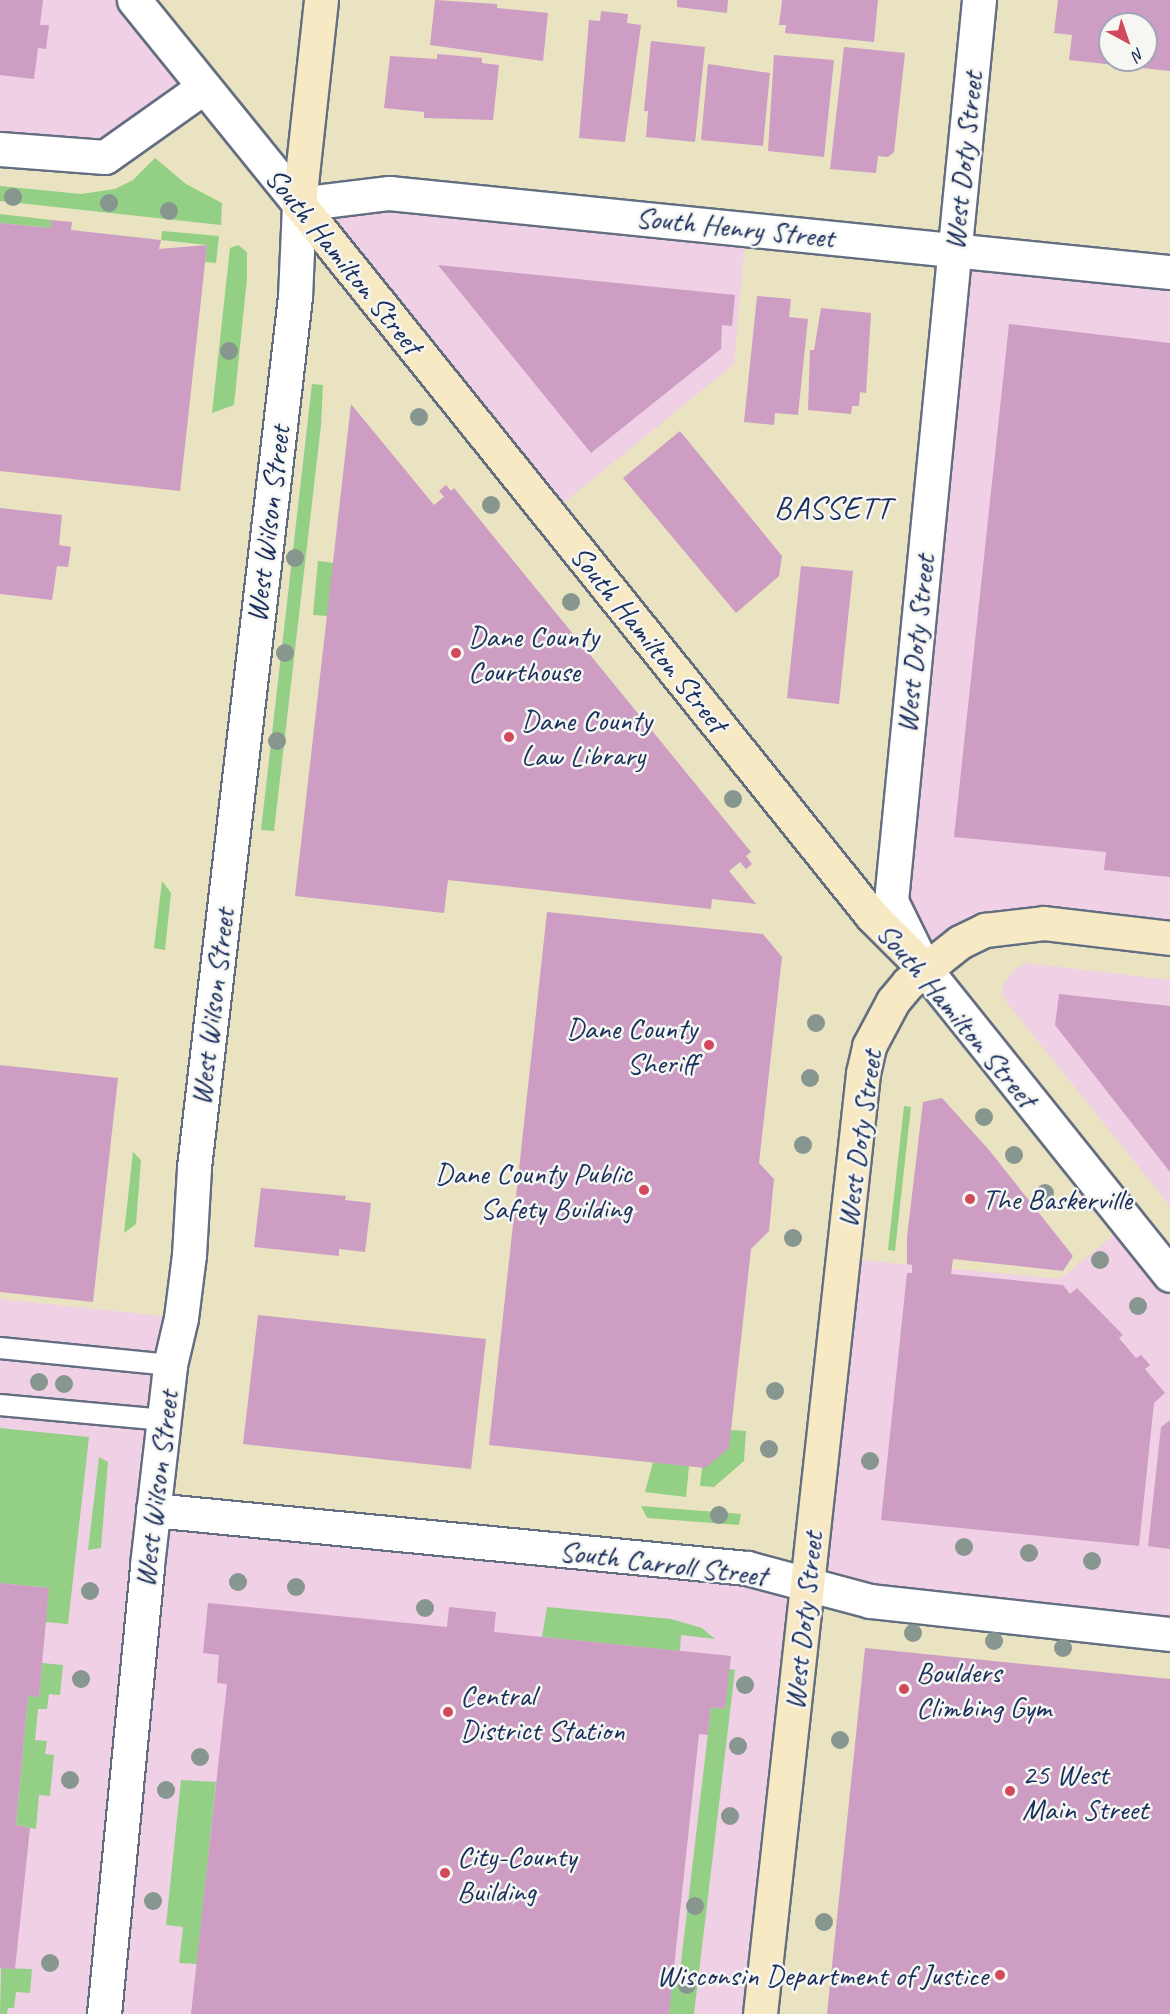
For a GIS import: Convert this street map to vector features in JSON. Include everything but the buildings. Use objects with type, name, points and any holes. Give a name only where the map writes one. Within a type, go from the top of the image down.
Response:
[{"type":"street","name":"South Hamilton Street","points":[[134,0],[872,916],[924,968],[1167,1264]]},
{"type":"street","name":"West Wilson Street","points":[[104,2014],[153,1510],[170,1365],[181,1318],[189,1255],[194,1167],[295,297],[299,204],[321,0]]},
{"type":"street","name":"West Doty Street","points":[[760,2014],[863,1073],[869,1046],[888,1008],[924,968],[891,901],[979,0]]},
{"type":"street","points":[[0,149],[105,157],[204,87]]},
{"type":"street","name":"South Henry Street","points":[[299,204],[389,193],[1170,272]]},
{"type":"street","points":[[924,968],[960,942],[985,930],[1006,926],[1044,923],[1170,938]]},
{"type":"street","name":"South Carroll Street","points":[[153,1510],[747,1568],[870,1601],[1170,1634]]},
{"type":"lane","points":[[0,1348],[170,1365]]},
{"type":"lane","points":[[0,1405],[164,1420]]},
{"type":"shaded area","points":[[0,0],[134,0],[204,87],[128,144],[0,149]]},
{"type":"shaded area","points":[[299,204],[746,229],[734,364],[549,515]]},
{"type":"shaded area","points":[[954,250],[1170,272],[1170,938],[1044,923],[924,968],[891,901]]},
{"type":"shaded area","points":[[1026,963],[1170,980],[1170,1206],[1002,994],[1004,983],[1016,968]]},
{"type":"shaded area","points":[[1129,1223],[1170,1275],[1170,1634],[806,1585],[760,2014],[0,2014],[0,1299],[181,1318],[153,1509],[806,1584],[842,1258],[1060,1279]]},
{"type":"green space","points":[[155,158],[186,184],[222,203],[221,225],[0,201],[0,186],[81,194],[115,189],[133,180]]},
{"type":"green space","points":[[0,214],[51,220],[51,228],[0,223]]},
{"type":"green space","points":[[162,231],[219,236],[216,263],[205,262],[207,245],[161,240]]},
{"type":"green space","points":[[238,245],[247,252],[247,278],[234,405],[212,413],[230,248]]},
{"type":"green space","points":[[312,384],[323,385],[321,425],[274,831],[261,830]]},
{"type":"green space","points":[[318,561],[334,563],[328,616],[313,615]]},
{"type":"green space","points":[[162,881],[171,893],[165,950],[154,948]]},
{"type":"green space","points":[[904,1106],[911,1107],[895,1251],[888,1250]]},
{"type":"green space","points":[[133,1152],[141,1160],[136,1224],[124,1233]]},
{"type":"green space","points":[[0,1428],[89,1437],[68,1624],[45,1622],[49,1588],[0,1583]]},
{"type":"green space","points":[[730,1430],[746,1431],[744,1461],[714,1487],[700,1486],[702,1468],[728,1448]]},
{"type":"green space","points":[[99,1457],[108,1462],[101,1548],[88,1550]]},
{"type":"green space","points":[[653,1462],[689,1466],[686,1497],[645,1492]]},
{"type":"green space","points":[[641,1506],[741,1514],[739,1525],[647,1518]]},
{"type":"green space","points":[[547,1607],[671,1619],[702,1628],[715,1639],[681,1635],[680,1651],[542,1637]]},
{"type":"green space","points":[[42,1663],[63,1665],[60,1695],[49,1694],[47,1709],[38,1709],[35,1740],[47,1741],[45,1754],[54,1755],[50,1796],[39,1795],[36,1829],[16,1825],[28,1696],[39,1697]]},
{"type":"green space","points":[[729,1669],[735,1670],[694,2014],[669,2014],[672,1979],[679,1980],[711,1707],[725,1709]]},
{"type":"green space","points":[[181,1780],[216,1782],[197,1964],[179,1963],[183,1927],[166,1925]]},
{"type":"green space","points":[[1,1968],[32,1969],[30,1993],[16,1992],[14,2008],[8,2008],[7,2014],[0,2014]]},
{"type":"place","name":"Dane County Courthouse","points":[[456,653]]},
{"type":"place","name":"Dane County Law Library","points":[[509,737]]},
{"type":"place","name":"Dane County Sheriff","points":[[709,1045]]},
{"type":"place","name":"Dane County Public Safety Building","points":[[644,1190]]},
{"type":"place","name":"The Baskerville","points":[[970,1199]]},
{"type":"place","name":"Boulders Climbing Gym","points":[[904,1689]]},
{"type":"place","name":"Central District Station","points":[[448,1712]]},
{"type":"place","name":"25 West Main Street","points":[[1010,1791]]},
{"type":"place","name":"City-County Building","points":[[445,1873]]},
{"type":"place","name":"Wisconsin Department of Justice","points":[[1000,1975]]},
{"type":"district","name":"BASSETT","points":[[833,508]]}]
